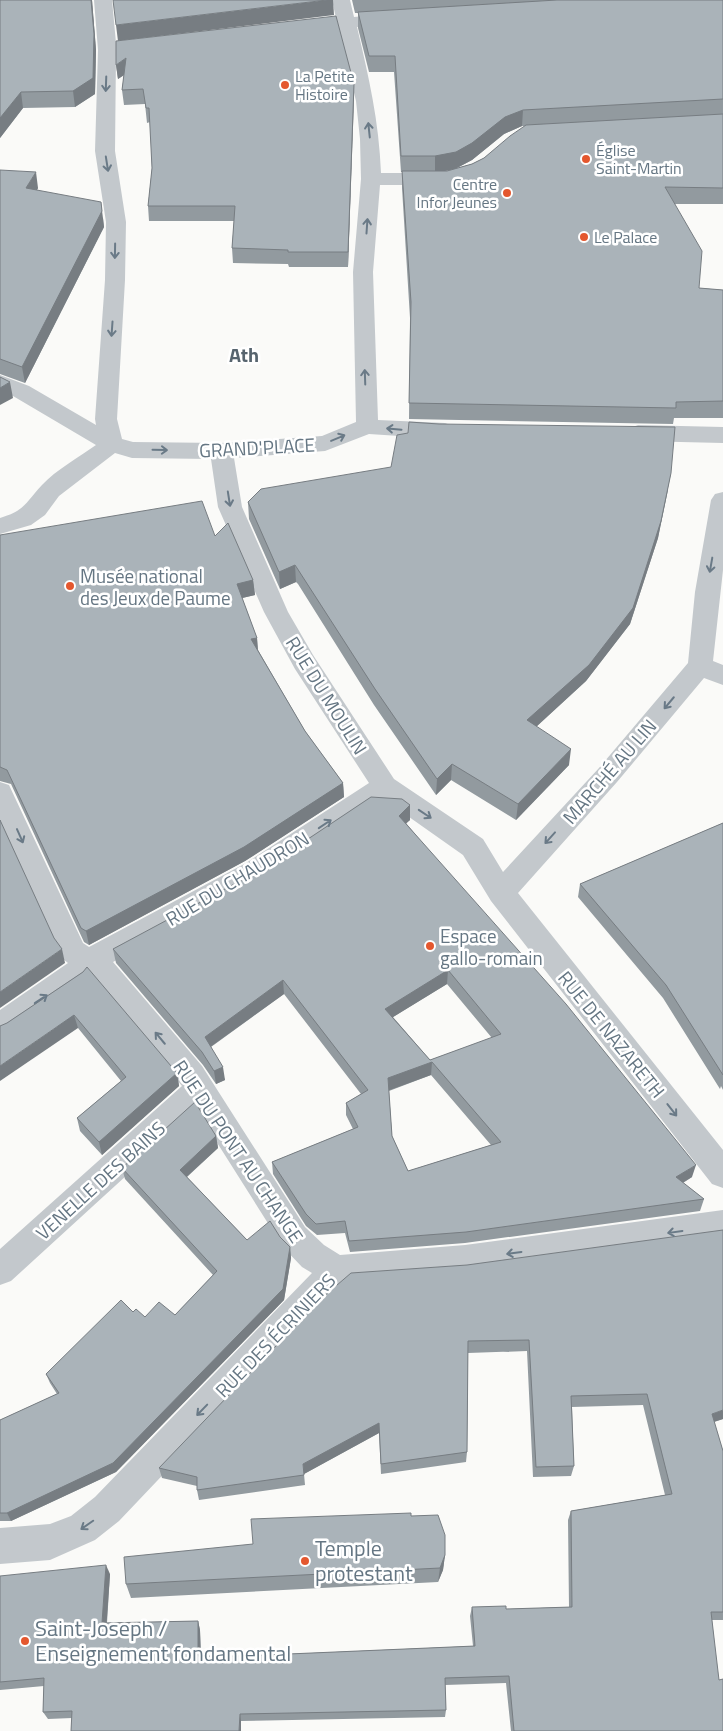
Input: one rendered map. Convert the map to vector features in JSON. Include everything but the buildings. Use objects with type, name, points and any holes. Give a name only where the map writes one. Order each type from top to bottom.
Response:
[{"type":"street","points":[[0,526],[24,519],[37,509],[51,490],[112,444],[106,419],[115,280],[116,222],[105,151],[107,50],[103,0]]},
{"type":"street","points":[[342,0],[365,101],[370,139],[371,179],[363,272],[367,426],[396,429],[467,431]]},
{"type":"street","points":[[290,28],[348,21],[417,17]]},
{"type":"street","points":[[107,50],[172,42]]},
{"type":"street","points":[[371,179],[449,179],[457,177]]},
{"type":"street","name":"GRAND'PLACE","points":[[0,382],[21,391],[112,444],[132,450],[221,451],[325,443],[367,426]]},
{"type":"street","points":[[614,433],[723,435]]},
{"type":"street","name":"RUE DU MOULIN","points":[[221,451],[230,507],[276,612],[304,662],[384,786],[473,847],[501,893]]},
{"type":"street","points":[[712,671],[707,592],[723,500]]},
{"type":"street","name":"MARCHÉ AU LIN","points":[[501,893],[608,774],[712,671]]},
{"type":"street","name":"RUE DU CHAUDRON","points":[[86,961],[119,946],[256,871],[384,786]]},
{"type":"street","name":"RUE DU PONT AU CHANGE","points":[[0,792],[73,951],[102,970],[200,1089],[294,1237],[313,1256],[336,1270]]},
{"type":"street","name":"RUE DE NAZARETH","points":[[501,893],[723,1174]]},
{"type":"street","points":[[0,1026],[75,975],[86,961]]},
{"type":"street","name":"VENELLE DES BAINS","points":[[0,1270],[200,1089]]},
{"type":"street","name":"RUE DES ÉCRINIERS","points":[[0,1546],[50,1542],[83,1528],[107,1510],[336,1270],[465,1260],[723,1225]]},
{"type":"place","name":"La Petite Histoire","points":[[285,85]]},
{"type":"place","name":"Église Saint-Martin","points":[[586,159]]},
{"type":"place","name":"Centre Infor Jeunes","points":[[507,193]]},
{"type":"place","name":"Le Palace","points":[[584,237]]},
{"type":"place","name":"Musée national des Jeux de Paume","points":[[70,586]]},
{"type":"place","name":"Espace gallo-romain","points":[[430,946]]},
{"type":"place","name":"Temple protestant","points":[[305,1561]]},
{"type":"place","name":"Saint-Joseph / Enseignement fondamental","points":[[25,1641]]},
{"type":"district","name":"Ath","points":[[244,354]]}]
